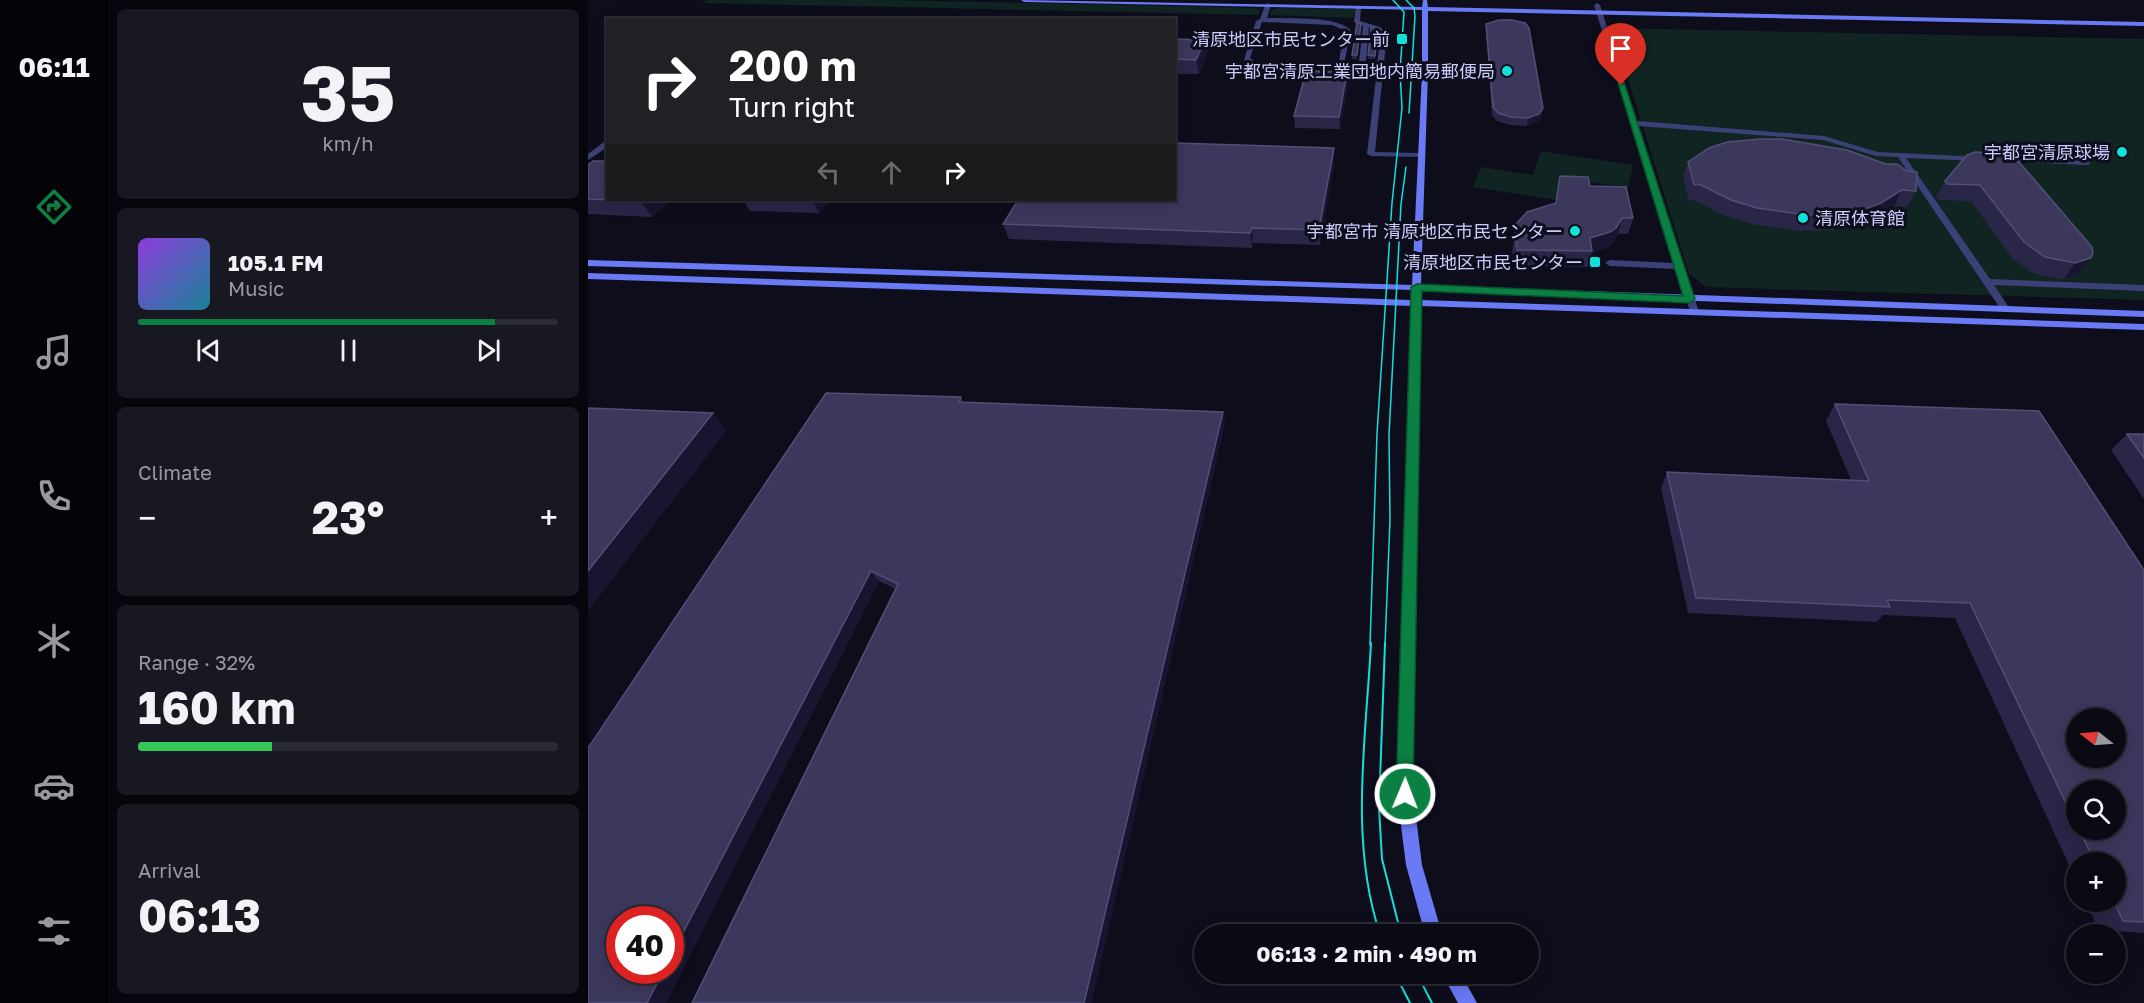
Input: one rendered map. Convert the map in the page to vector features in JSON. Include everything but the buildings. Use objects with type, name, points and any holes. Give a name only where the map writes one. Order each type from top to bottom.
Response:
[{"type":"street","points":[[1024,0],[1358,7],[1425,3]]},
{"type":"street","points":[[1340,0],[2144,24]]},
{"type":"street","points":[[1425,3],[1405,794],[1409,845],[1419,896],[1429,924]]},
{"type":"street","points":[[1598,8],[2144,17]]},
{"type":"street","points":[[588,263],[1417,287],[1690,299],[2144,314]]},
{"type":"street","points":[[588,276],[2144,327]]},
{"type":"street","points":[[1457,984],[1468,1003]]},
{"type":"lane","points":[[1263,20],[1330,23],[1347,29],[1342,63],[1329,66],[1255,64],[1246,59],[1259,21],[1263,20],[1268,5]]},
{"type":"lane","points":[[1358,7],[1356,21],[1378,27],[1384,33],[1371,154],[1420,155]]},
{"type":"lane","points":[[1598,8],[1694,312]]},
{"type":"lane","points":[[1366,24],[1362,62],[1381,69]]},
{"type":"lane","points":[[1633,123],[1824,138],[1876,154],[2087,163]]},
{"type":"lane","points":[[588,158],[606,144]]},
{"type":"lane","points":[[1901,156],[2005,309]]},
{"type":"lane","points":[[1610,263],[1678,266]]},
{"type":"lane","points":[[1986,282],[2144,288]]},
{"type":"green space","points":[[707,0],[892,0],[1255,8],[1260,10],[1259,15],[702,3]]},
{"type":"green space","points":[[1278,8],[1355,9],[1353,18],[1270,15],[1271,11]]},
{"type":"green space","points":[[1612,28],[2144,39],[2144,300],[1706,287],[1689,274]]},
{"type":"green space","points":[[1541,151],[1633,165],[1628,188],[1569,179],[1562,201],[1473,187],[1481,167],[1533,175]]},
{"type":"tram line","points":[[1370,645],[1377,434],[1392,203],[1402,108],[1400,72],[1404,12],[1393,0]]},
{"type":"tram line","points":[[1406,0],[1414,8],[1415,16],[1409,113]]},
{"type":"tram line","points":[[1385,645],[1390,520],[1389,435],[1401,204],[1406,167]]},
{"type":"tram line","points":[[1371,643],[1363,753],[1362,826],[1365,863],[1377,924]]},
{"type":"tram line","points":[[1385,643],[1379,808],[1382,859],[1398,924]]},
{"type":"tram line","points":[[1400,984],[1410,1003]]},
{"type":"tram line","points":[[1422,984],[1432,1003]]},
{"type":"place","name":"清原地区市民センター前","points":[[1402,39]]},
{"type":"place","name":"宇都宮清原工業団地内簡易郵便局","points":[[1507,71]]},
{"type":"place","name":"宇都宮清原球場","points":[[2122,152]]},
{"type":"place","name":"清原体育館","points":[[1803,218]]},
{"type":"place","name":"宇都宮市 清原地区市民センター","points":[[1575,231]]},
{"type":"place","name":"清原地区市民センター","points":[[1595,262]]},
{"type":"route","points":[[1405,794],[1417,287],[1690,299],[1621,85]]}]
